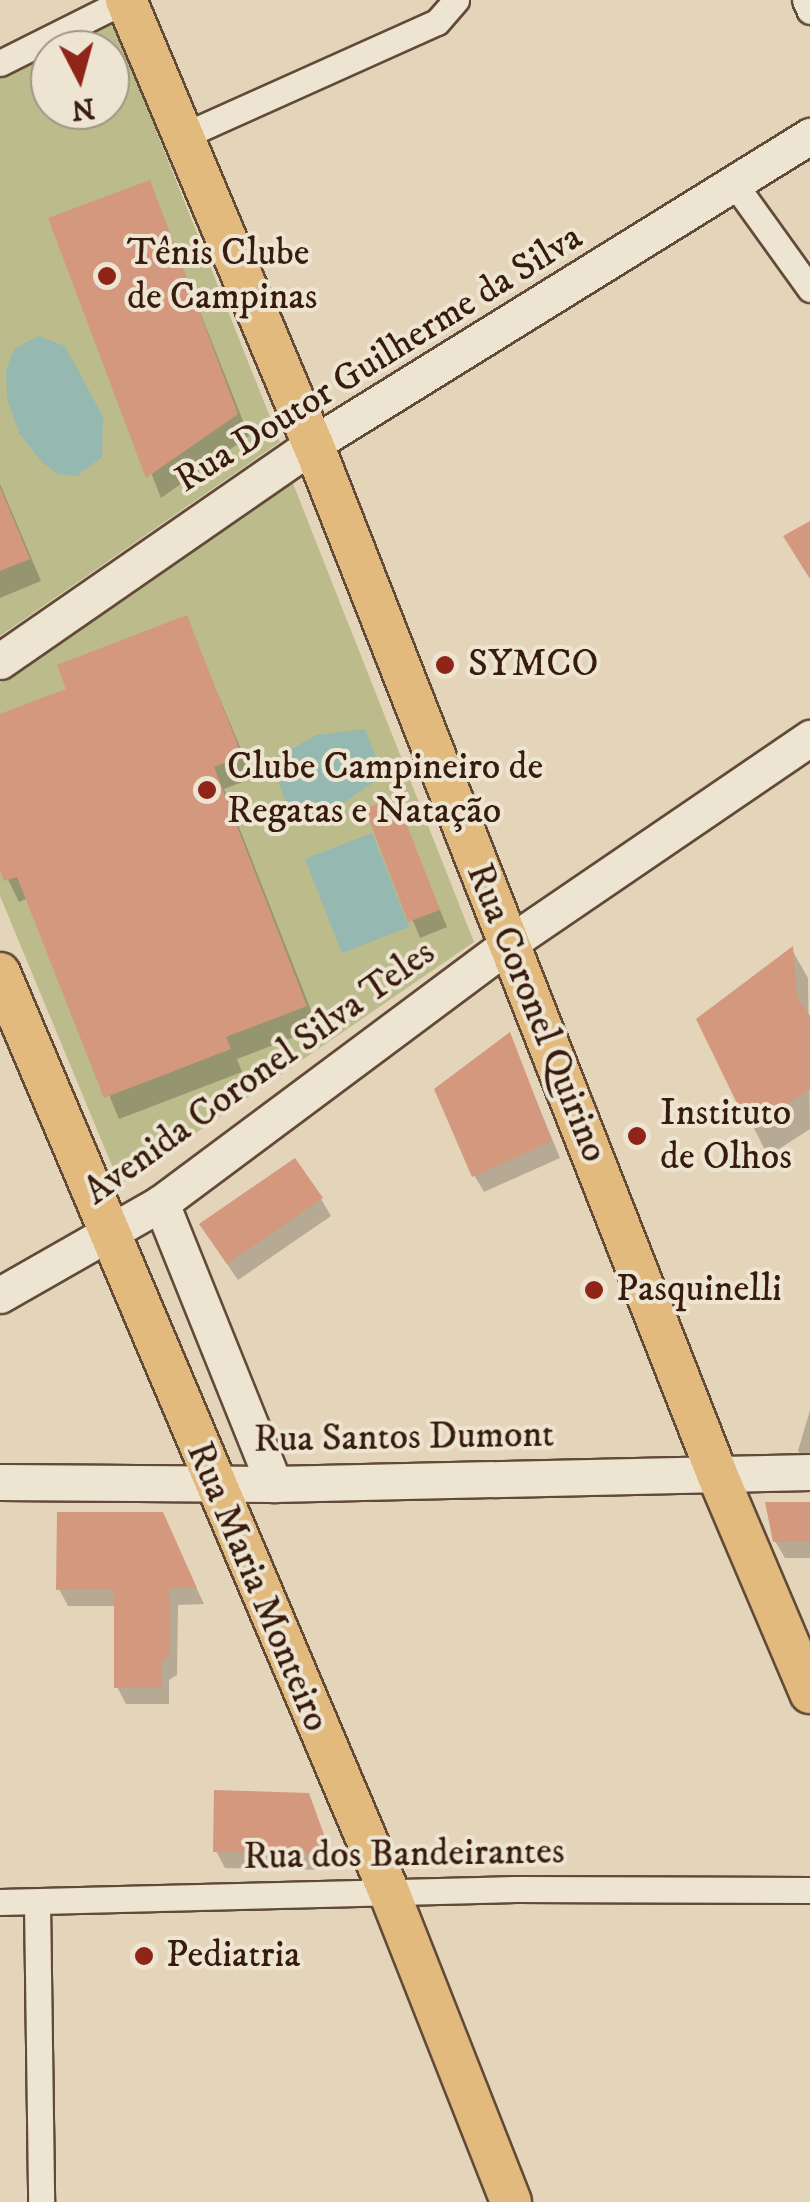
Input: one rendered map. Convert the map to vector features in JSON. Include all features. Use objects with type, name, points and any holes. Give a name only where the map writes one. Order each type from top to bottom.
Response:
[{"type":"main road","name":"Rua Coronel Quirino","points":[[126,0],[313,444],[717,1474],[810,1692]]},
{"type":"main road","name":"Rua Doutor Guilherme da Silva","points":[[0,661],[313,444],[736,186],[810,136]]},
{"type":"main road","name":"Avenida Coronel Silva Teles","points":[[0,1294],[110,1238],[160,1204],[508,944],[810,738]]},
{"type":"main road","name":"Rua Maria Monteiro","points":[[0,974],[211,1484],[390,1892],[511,2202]]},
{"type":"main road","points":[[160,1204],[274,1484]]},
{"type":"main road","name":"Rua Santos Dumont","points":[[0,1482],[274,1484],[810,1472]]},
{"type":"street","points":[[0,63],[126,0]]},
{"type":"street","points":[[184,136],[436,22],[456,0]]},
{"type":"street","points":[[805,0],[810,11]]},
{"type":"street","points":[[736,186],[810,288]]},
{"type":"street","name":"Rua dos Bandeirantes","points":[[0,1902],[390,1892],[810,1890]]},
{"type":"street","points":[[37,1902],[41,2202]]},
{"type":"green space","name":"Tênis Clube de Campinas","points":[[113,22],[116,30],[97,30]]},
{"type":"green space","name":"Tênis Clube de Campinas","points":[[30,63],[30,130],[130,130],[130,65],[280,442],[0,636],[0,78]]},
{"type":"green space","name":"Clube Campineiro de Regatas e Natação","points":[[292,481],[474,942],[120,1185],[0,896],[0,683]]},
{"type":"water","points":[[38,336],[65,346],[103,417],[102,457],[77,476],[58,474],[42,462],[19,433],[7,398],[6,370],[14,349]]},
{"type":"water","points":[[365,729],[383,776],[340,805],[289,811],[271,761],[316,735]]},
{"type":"water","points":[[372,833],[409,927],[342,953],[305,859]]},
{"type":"building","points":[[150,180],[238,414],[146,478],[48,218]]},
{"type":"building","points":[[0,487],[30,559],[0,571]]},
{"type":"building","points":[[810,521],[810,579],[783,536]]},
{"type":"building","points":[[187,615],[242,756],[214,767],[307,1006],[226,1037],[231,1049],[104,1098],[17,877],[4,881],[0,870],[0,714],[66,689],[57,665]]},
{"type":"building","points":[[396,797],[440,910],[408,922],[365,809]]},
{"type":"building","points":[[793,946],[797,997],[810,1016],[810,1089],[749,1128],[696,1019]]},
{"type":"building","points":[[510,1032],[552,1141],[472,1177],[434,1089]]},
{"type":"building","points":[[295,1158],[323,1198],[227,1264],[199,1224]]},
{"type":"building","points":[[765,1502],[810,1502],[810,1541],[773,1542]]},
{"type":"building","points":[[57,1512],[163,1512],[197,1588],[169,1588],[169,1657],[161,1663],[161,1688],[114,1688],[114,1589],[56,1590]]},
{"type":"building","points":[[214,1790],[309,1793],[328,1846],[317,1854],[213,1852]]},
{"type":"place","name":"Tênis Clube de Campinas","points":[[107,276]]},
{"type":"place","name":"SYMCO","points":[[445,665]]},
{"type":"place","name":"Clube Campineiro de Regatas e Natação","points":[[207,790]]},
{"type":"place","name":"Instituto de Olhos","points":[[637,1136]]},
{"type":"place","name":"Pasquinelli","points":[[594,1290]]},
{"type":"place","name":"Pediatria","points":[[144,1956]]}]
